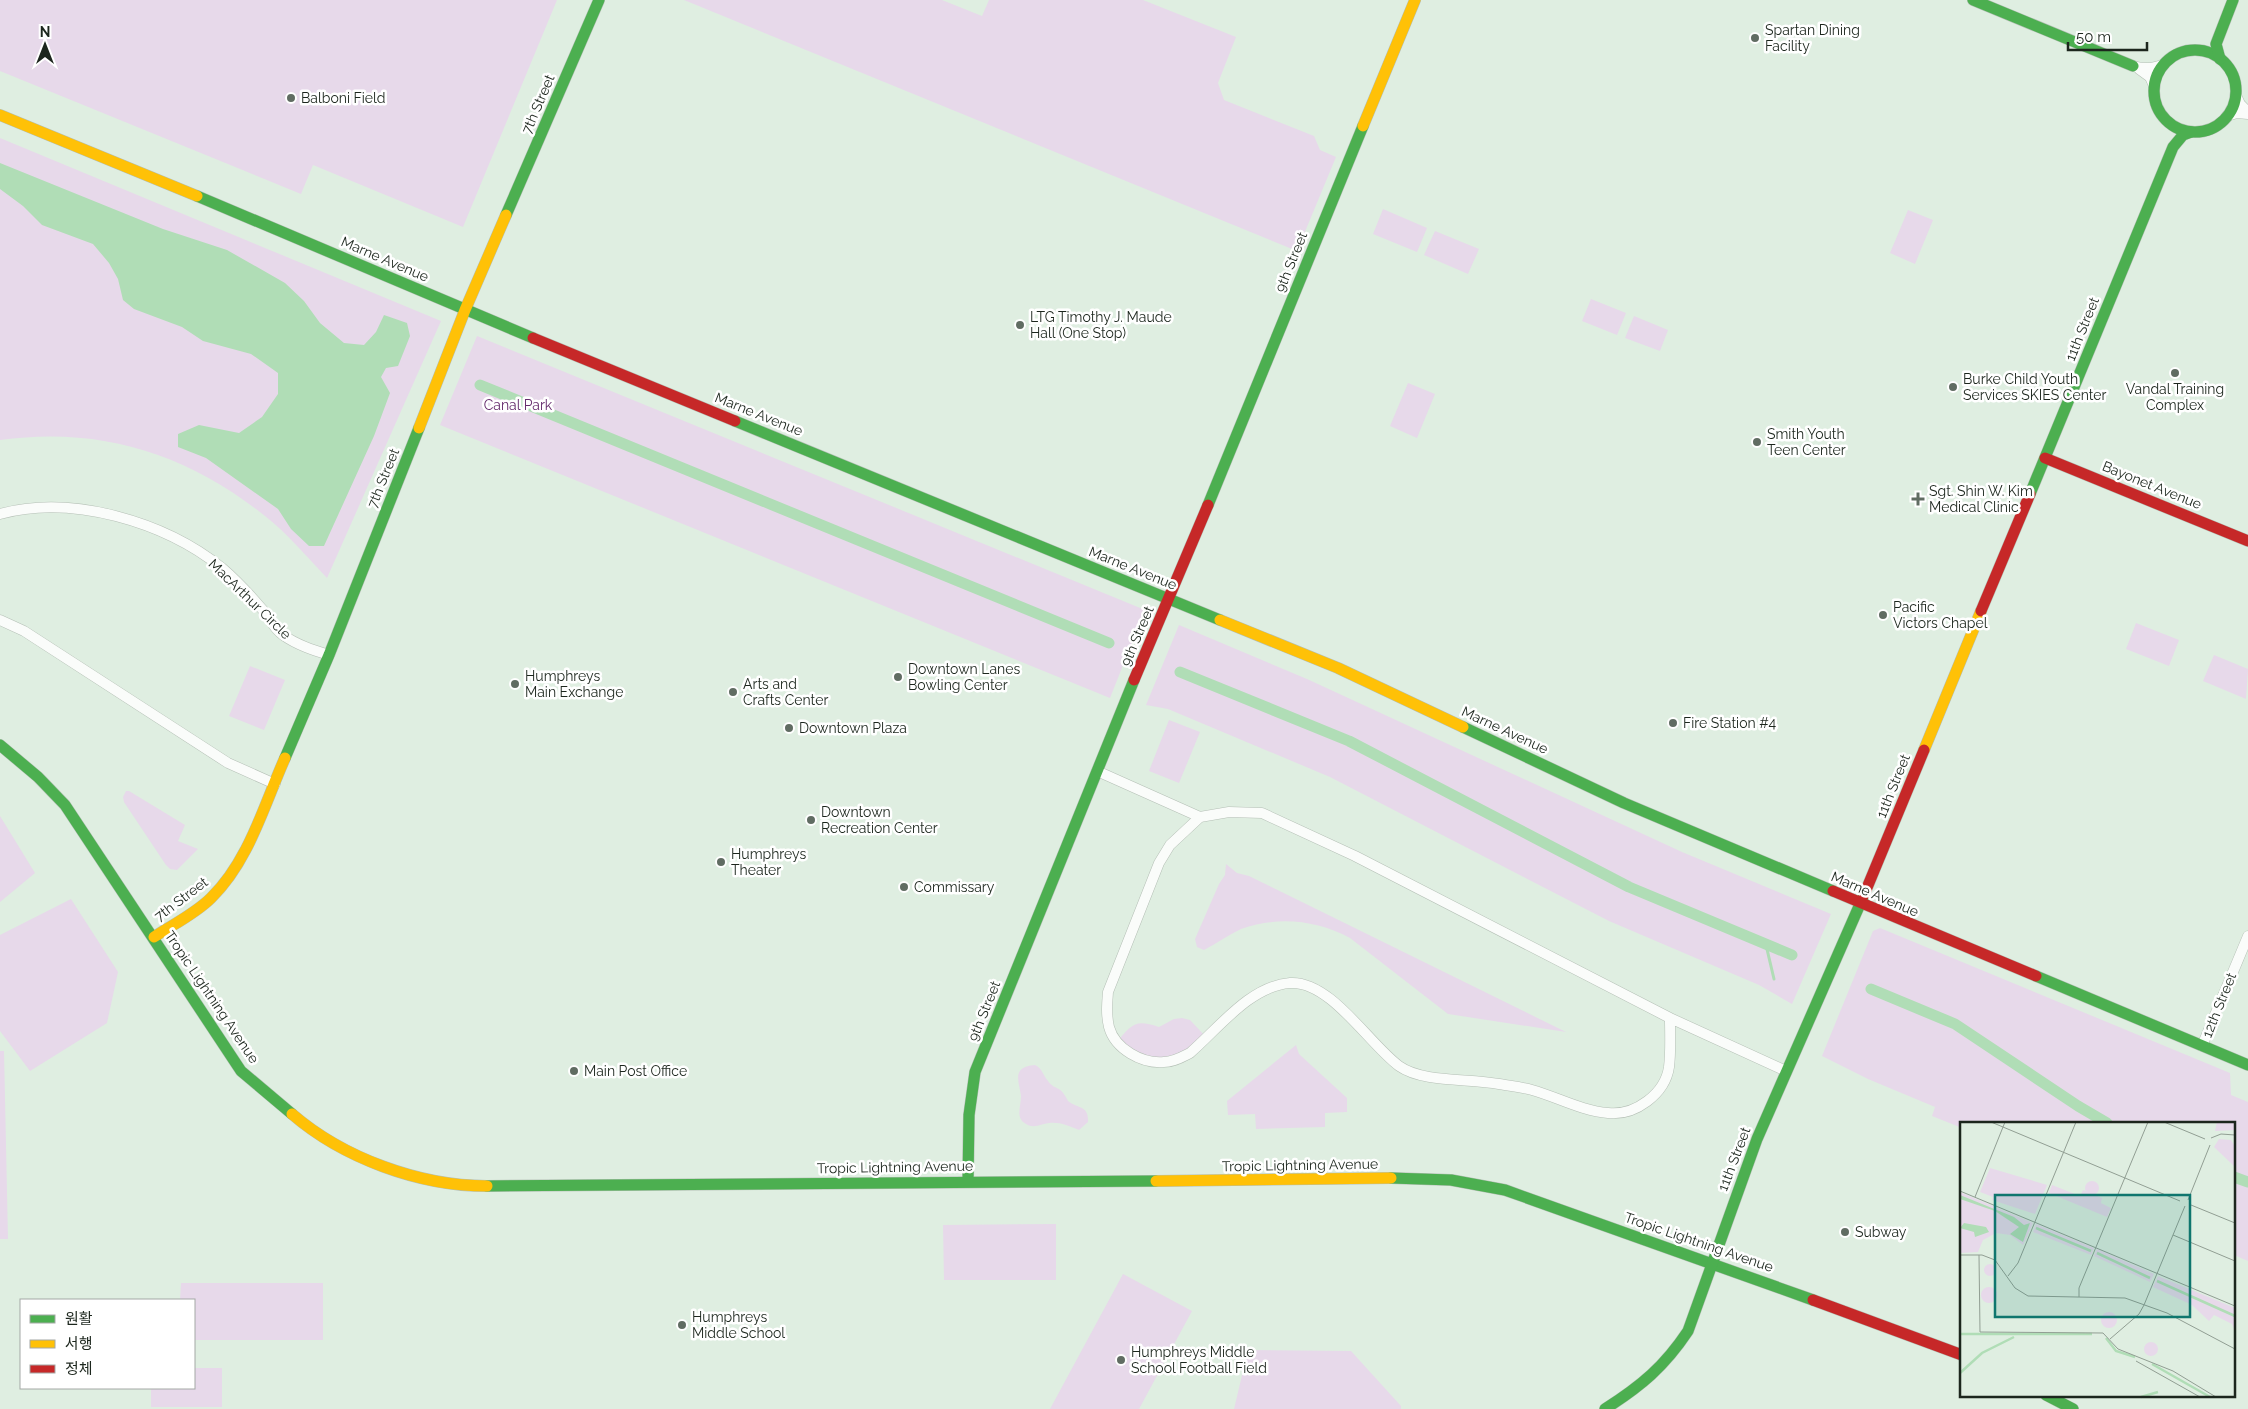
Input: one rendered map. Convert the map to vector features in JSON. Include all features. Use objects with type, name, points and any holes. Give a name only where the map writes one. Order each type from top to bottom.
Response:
[{"type":"street","name":"7th Street","points":[[154,937],[208,900],[227,881],[243,855],[275,784],[328,655],[465,310],[599,0]]},
{"type":"street","name":"9th Street","points":[[968,1181],[969,1116],[975,1072],[1415,0]]},
{"type":"street","points":[[1974,0],[2133,66],[2145,69],[2164,64],[2182,52],[2200,51],[2220,59]]},
{"type":"street","points":[[2233,0],[2216,44],[2220,59],[2233,76],[2236,95],[2240,104],[2248,113]]},
{"type":"street","points":[[2200,51],[2214,42],[2219,35]]},
{"type":"street","points":[[2154,86],[2157,75],[2164,64]]},
{"type":"street","points":[[2133,66],[2150,77],[2154,86],[2157,107],[2169,123],[2174,138],[2173,147]]},
{"type":"street","points":[[2227,116],[2233,106],[2236,95]]},
{"type":"street","points":[[2173,147],[2183,135],[2211,128],[2227,116],[2237,113],[2248,113]]},
{"type":"street","name":"Marne Avenue","points":[[0,115],[299,238],[465,310],[1338,668],[1624,803],[1860,904],[2248,1065]]},
{"type":"street","points":[[2169,123],[2191,132]]},
{"type":"street","name":"11th Street","points":[[1605,1409],[1640,1388],[1657,1373],[1674,1353],[1688,1331],[1757,1139],[1860,904],[2173,147]]},
{"type":"street","name":"Bayonet Avenue","points":[[2045,458],[2248,541]]},
{"type":"street","name":"MacArthur Circle","points":[[0,514],[32,509],[89,510],[125,518],[162,530],[190,545],[223,569],[261,608],[283,635],[299,644],[328,655]]},
{"type":"street","points":[[0,620],[24,631],[214,754],[248,773],[275,784]]},
{"type":"street","name":"Tropic Lightning Avenue","points":[[0,745],[38,777],[65,805],[241,1071],[311,1131],[352,1154],[416,1177],[463,1186],[968,1181],[1242,1181],[1405,1178],[1451,1180],[1504,1190],[1712,1262],[1960,1354]]},
{"type":"street","points":[[1098,772],[1200,817]]},
{"type":"street","points":[[1670,1018],[1669,1068],[1658,1090],[1641,1106],[1625,1112],[1609,1114],[1532,1090],[1482,1081],[1415,1074],[1399,1066],[1327,997],[1308,986],[1291,983],[1269,987],[1254,995],[1201,1043],[1179,1059],[1160,1062],[1127,1052],[1117,1042],[1109,1029],[1106,1012],[1108,992],[1159,863],[1170,844],[1200,817],[1229,812],[1262,813],[1355,856],[1670,1018],[1786,1072]]},
{"type":"street","name":"12th Street","points":[[2202,1046],[2248,936]]},
{"type":"street","points":[[2048,1396],[2073,1409]]},
{"type":"green space","name":"Balboni Field","points":[[0,0],[557,0],[463,227],[313,165],[301,194],[0,71]]},
{"type":"green space","points":[[684,0],[942,0],[982,16],[989,0],[1143,0],[1236,37],[1218,83],[1224,100],[1314,136],[1320,150],[1336,157],[1297,251]]},
{"type":"green space","points":[[0,138],[441,321],[327,578],[265,516],[235,494],[205,476],[173,461],[140,449],[107,441],[72,437],[0,440]]},
{"type":"green space","points":[[1383,209],[1427,228],[1417,252],[1373,234]]},
{"type":"green space","points":[[1908,210],[1933,220],[1915,264],[1890,253]]},
{"type":"green space","points":[[1435,231],[1479,249],[1468,274],[1424,255]]},
{"type":"green space","points":[[1591,299],[1626,313],[1617,335],[1582,321]]},
{"type":"green space","points":[[1634,316],[1668,330],[1660,351],[1625,338]]},
{"type":"green space","name":"Canal Park","points":[[477,336],[1145,610],[1110,698],[440,425]]},
{"type":"green space","points":[[1408,383],[1435,394],[1417,438],[1390,426]]},
{"type":"green space","points":[[2136,623],[2179,640],[2169,666],[2126,649]]},
{"type":"green space","points":[[1179,625],[1307,679],[1682,852],[1831,914],[1792,1004],[1759,985],[1609,921],[1330,777],[1168,709],[1146,705]]},
{"type":"green space","points":[[2214,655],[2248,669],[2246,699],[2203,681]]},
{"type":"green space","points":[[250,666],[285,680],[264,730],[229,716]]},
{"type":"green space","points":[[1169,720],[1200,732],[1179,783],[1149,771]]},
{"type":"green space","points":[[126,791],[185,825],[178,841],[198,849],[177,870],[170,869],[166,865],[124,802],[123,797]]},
{"type":"green space","points":[[0,816],[35,873],[0,902]]},
{"type":"green space","points":[[1226,864],[1237,873],[1249,876],[1566,1032],[1448,1014],[1350,938],[1324,927],[1297,922],[1269,922],[1236,931],[1204,950],[1197,947],[1195,939],[1219,884],[1225,875]]},
{"type":"green space","points":[[71,899],[118,972],[107,1023],[30,1071],[0,1031],[0,935]]},
{"type":"green space","points":[[1880,928],[2230,1073],[2231,1095],[2248,1102],[2248,1261],[2236,1256],[2236,1122],[1960,1122],[1960,1127],[1932,1116],[1935,1107],[1868,1079],[1822,1056],[1873,931]]},
{"type":"green space","points":[[1174,1019],[1190,1020],[1207,1038],[1190,1053],[1153,1062],[1117,1042],[1131,1027],[1139,1023],[1159,1027]]},
{"type":"green space","points":[[1296,1045],[1299,1054],[1347,1098],[1347,1112],[1325,1113],[1325,1127],[1256,1129],[1255,1114],[1228,1115],[1227,1101]]},
{"type":"green space","points":[[0,1051],[4,1051],[8,1239],[0,1239]]},
{"type":"green space","points":[[1035,1065],[1053,1086],[1062,1092],[1068,1101],[1085,1110],[1088,1122],[1079,1130],[1057,1123],[1032,1126],[1023,1122],[1019,1112],[1021,1096],[1018,1076],[1022,1069]]},
{"type":"green space","points":[[1056,1224],[1056,1280],[944,1280],[943,1225]]},
{"type":"green space","name":"Humphreys Middle School Football Field","points":[[1123,1274],[1192,1311],[1139,1409],[1050,1409]]},
{"type":"green space","points":[[181,1283],[323,1283],[323,1340],[195,1340],[195,1299],[180,1299]]},
{"type":"green space","points":[[1248,1350],[1351,1351],[1401,1406],[1401,1409],[1234,1409]]},
{"type":"green space","points":[[195,1368],[222,1368],[222,1407],[151,1407],[151,1389],[195,1389]]},
{"type":"shaded area","points":[[0,163],[163,229],[227,250],[285,283],[304,301],[320,323],[344,343],[364,345],[376,332],[384,315],[407,323],[410,336],[398,366],[386,368],[381,377],[390,393],[374,436],[324,546],[309,546],[291,529],[278,509],[206,458],[178,447],[178,434],[199,425],[239,433],[262,417],[278,394],[278,373],[251,354],[203,341],[182,327],[134,309],[123,300],[118,279],[109,263],[93,244],[42,225],[23,206],[0,189]]},
{"type":"waterway","points":[[480,385],[1109,643]]},
{"type":"waterway","points":[[1180,672],[1349,741],[1629,887],[1792,955]]},
{"type":"waterway","points":[[1766,945],[1774,979]]},
{"type":"waterway","points":[[1871,989],[1955,1024],[2078,1106],[2105,1122]]},
{"type":"waterway","points":[[2236,1178],[2248,1182]]},
{"type":"traffic: fast","points":[[506,215],[599,0]]},
{"type":"traffic: fast","points":[[1973,0],[2133,66]]},
{"type":"traffic: fast","points":[[2220,59],[2216,44],[2233,0]]},
{"type":"traffic: fast","points":[[2195,50],[2211,53],[2224,62],[2233,75],[2236,91],[2233,107],[2224,120],[2211,129],[2195,132],[2179,129],[2166,120],[2157,107],[2154,91],[2157,75],[2166,62],[2179,53],[2195,50]]},
{"type":"traffic: fast","points":[[1208,505],[1363,126]]},
{"type":"traffic: fast","points":[[2030,494],[2173,147],[2183,135],[2191,132]]},
{"type":"traffic: fast","points":[[197,196],[533,338]]},
{"type":"traffic: fast","points":[[735,421],[1220,620]]},
{"type":"traffic: fast","points":[[285,758],[329,655],[419,428]]},
{"type":"traffic: fast","points":[[968,1181],[969,1115],[975,1072],[1134,680]]},
{"type":"traffic: fast","points":[[1463,727],[1624,803],[1833,891]]},
{"type":"traffic: fast","points":[[0,745],[38,777],[65,805],[241,1071],[292,1114]]},
{"type":"traffic: fast","points":[[1605,1409],[1651,1375],[1670,1355],[1688,1331],[1757,1139],[1864,895]]},
{"type":"traffic: fast","points":[[2036,976],[2248,1065]]},
{"type":"traffic: fast","points":[[1391,1178],[1451,1180],[1505,1190],[1813,1300]]},
{"type":"traffic: fast","points":[[487,1186],[1156,1181]]},
{"type":"traffic: fast","points":[[2048,1396],[2073,1409]]},
{"type":"traffic: slow","points":[[1363,126],[1415,0]]},
{"type":"traffic: slow","points":[[0,115],[197,196]]},
{"type":"traffic: slow","points":[[419,428],[465,310],[506,215]]},
{"type":"traffic: slow","points":[[1924,750],[1981,611]]},
{"type":"traffic: slow","points":[[1220,620],[1338,668],[1463,727]]},
{"type":"traffic: slow","points":[[154,937],[198,909],[211,898],[236,867],[246,850],[285,758]]},
{"type":"traffic: slow","points":[[292,1114],[334,1144],[383,1166],[435,1181],[487,1186]]},
{"type":"traffic: slow","points":[[1156,1181],[1391,1178]]},
{"type":"traffic: jam","points":[[533,338],[735,421]]},
{"type":"traffic: jam","points":[[2045,458],[2248,541]]},
{"type":"traffic: jam","points":[[1981,611],[2030,494]]},
{"type":"traffic: jam","points":[[1134,680],[1208,505]]},
{"type":"traffic: jam","points":[[1864,895],[1924,750]]},
{"type":"traffic: jam","points":[[1833,891],[2036,976]]},
{"type":"traffic: jam","points":[[1813,1300],[1960,1354]]},
{"type":"place","name":"Spartan Dining Facility","points":[[1755,38]]},
{"type":"place","name":"Balboni Field","points":[[291,98]]},
{"type":"place","name":"LTG Timothy J. Maude Hall (One Stop)","points":[[1020,325]]},
{"type":"place","name":"Vandal Training Complex","points":[[2175,373]]},
{"type":"place","name":"Burke Child Youth Services SKIES Center","points":[[1953,387]]},
{"type":"place","name":"Smith Youth Teen Center","points":[[1757,442]]},
{"type":"place","name":"Sgt. Shin W. Kim Medical Clinic","points":[[1918,499]]},
{"type":"place","name":"Pacific Victors Chapel","points":[[1883,615]]},
{"type":"place","name":"Downtown Lanes Bowling Center","points":[[898,677]]},
{"type":"place","name":"Humphreys Main Exchange","points":[[515,684]]},
{"type":"place","name":"Arts and Crafts Center","points":[[733,692]]},
{"type":"place","name":"Fire Station #4","points":[[1673,723]]},
{"type":"place","name":"Downtown Plaza","points":[[789,728]]},
{"type":"place","name":"Downtown Recreation Center","points":[[811,820]]},
{"type":"place","name":"Humphreys Theater","points":[[721,862]]},
{"type":"place","name":"Commissary","points":[[904,887]]},
{"type":"place","name":"Main Post Office","points":[[574,1071]]},
{"type":"place","name":"Subway","points":[[1845,1232]]},
{"type":"place","name":"Humphreys Middle School","points":[[682,1325]]},
{"type":"place","name":"Humphreys Middle School Football Field","points":[[1121,1360]]}]
